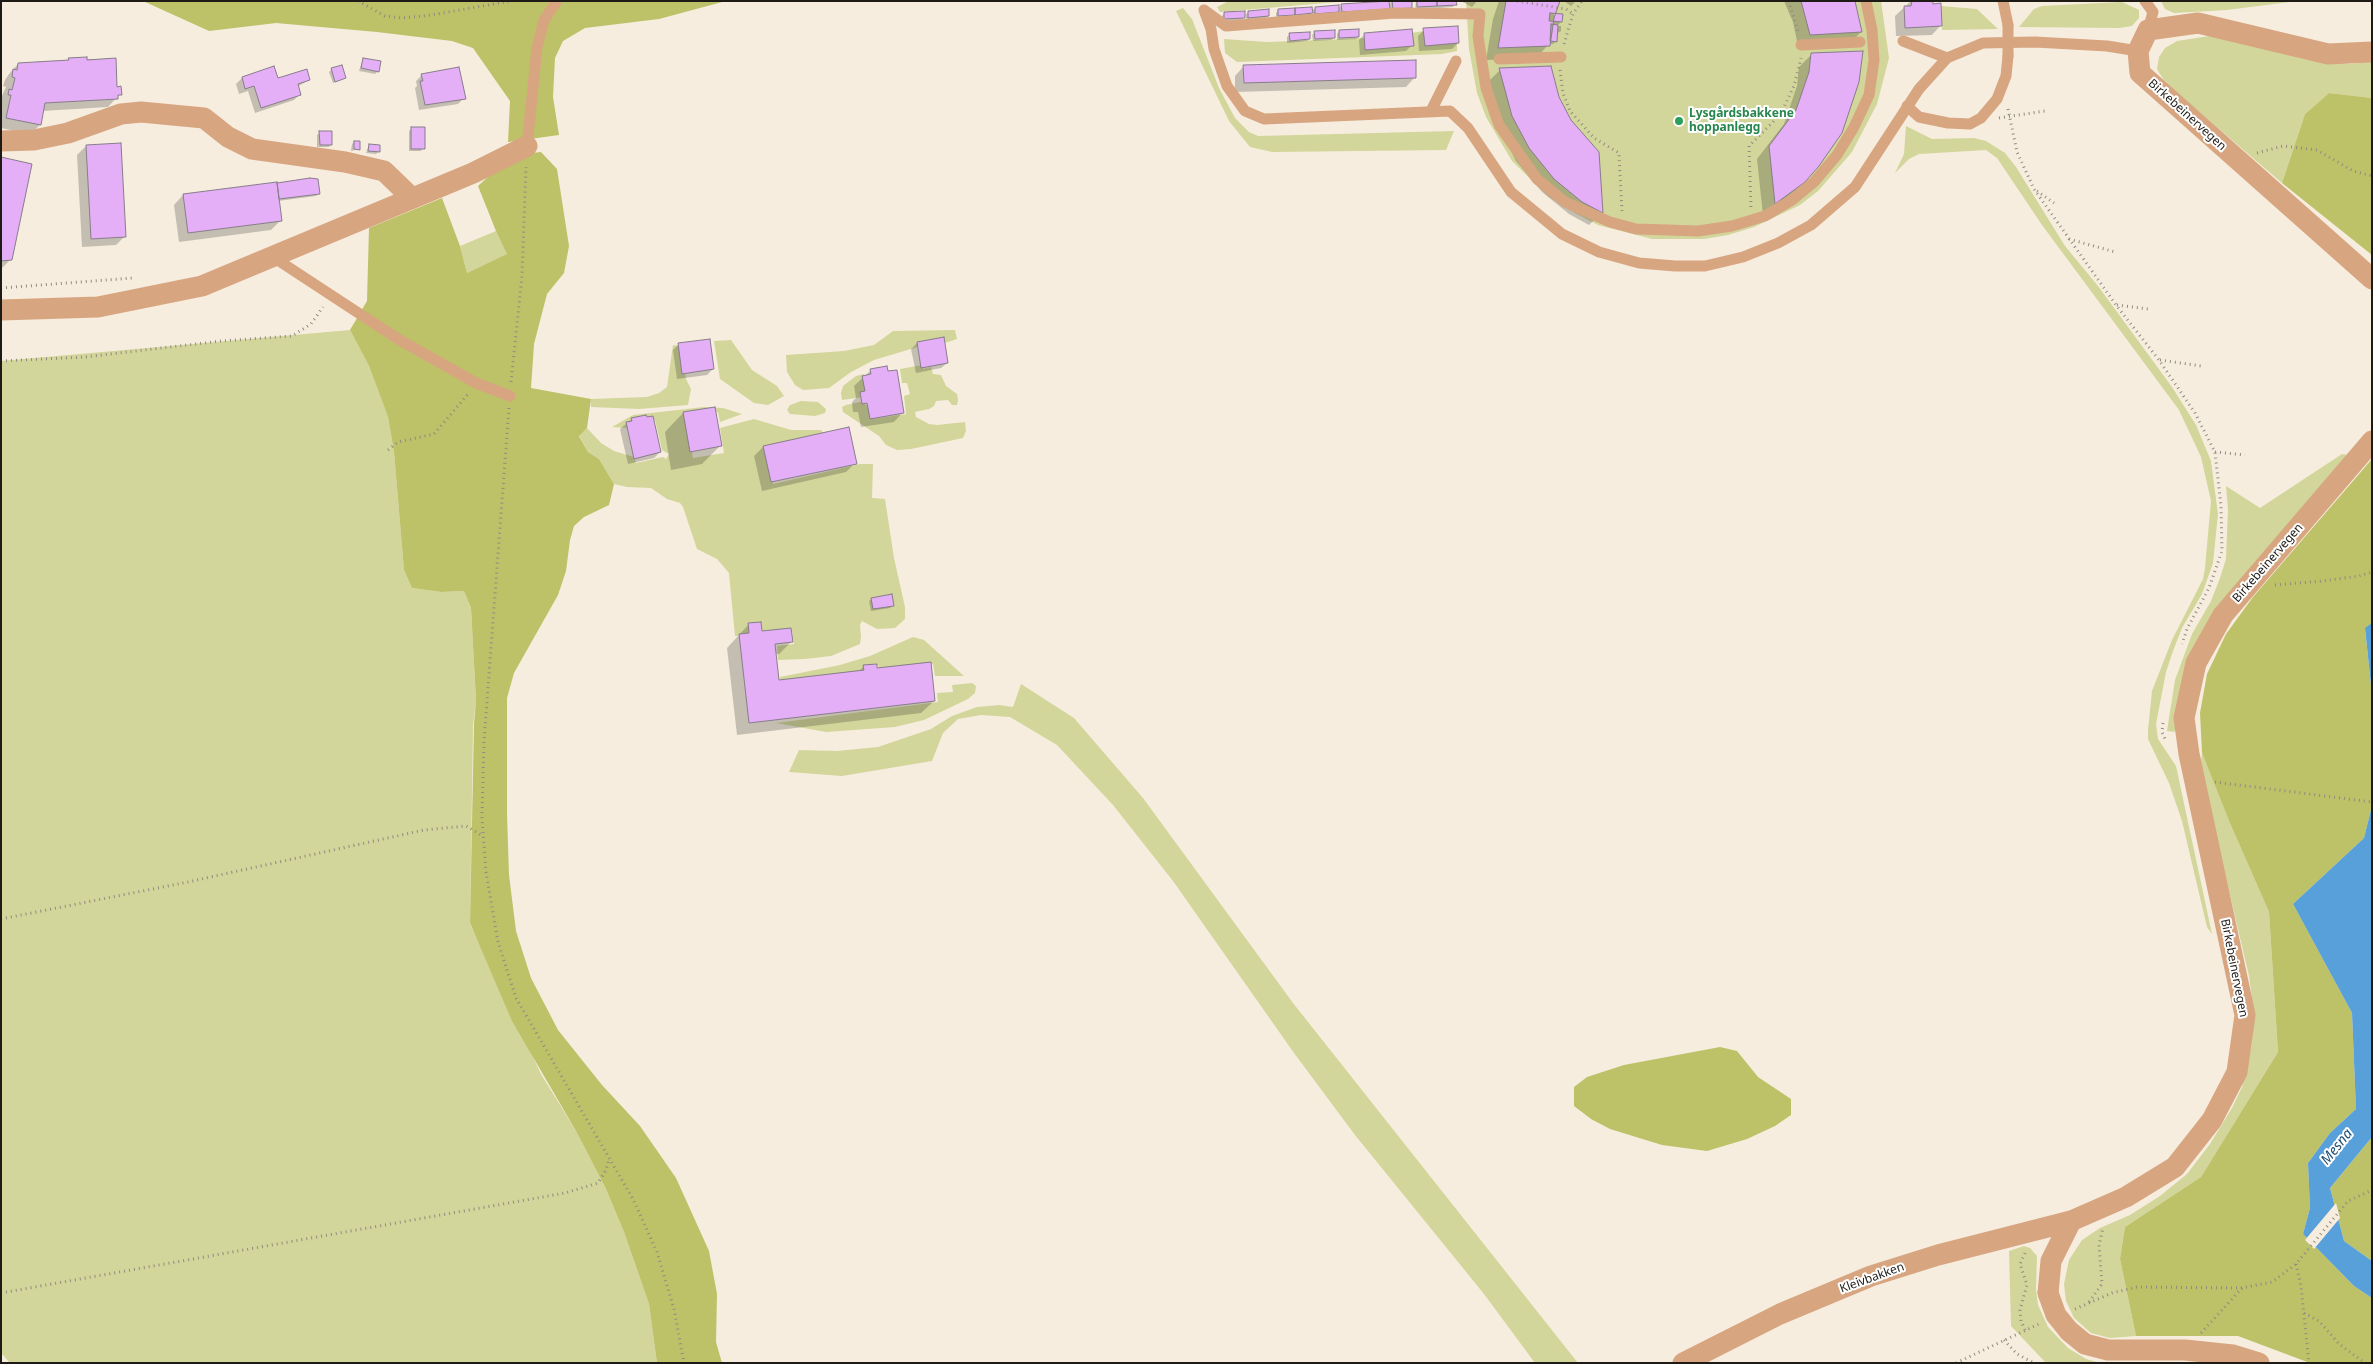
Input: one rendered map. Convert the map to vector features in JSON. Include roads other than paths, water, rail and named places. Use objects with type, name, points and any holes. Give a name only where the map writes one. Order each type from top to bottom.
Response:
[{"type":"street","points":[[2138,52],[2148,30],[2198,23],[2328,54],[2372,52]]},
{"type":"street","name":"Birkebeinervegen","points":[[2138,52],[2140,73],[2372,279]]},
{"type":"street","points":[[1,141],[34,140],[68,133],[120,114],[141,112],[204,118],[228,137],[252,149],[345,162],[384,171],[412,198]]},
{"type":"street","points":[[1,310],[98,307],[202,286],[473,173],[527,146]]},
{"type":"street","name":"Birkebeinervegen","points":[[2071,1221],[2126,1197],[2174,1167],[2212,1120],[2237,1072],[2245,1015],[2194,779],[2184,718],[2196,663],[2223,616],[2372,441]]},
{"type":"street","points":[[2071,1221],[2050,1261],[2048,1292],[2056,1315],[2068,1322],[2085,1344],[2108,1350],[2185,1350],[2233,1356],[2259,1363]]},
{"type":"street","name":"Kleivbakken","points":[[1683,1363],[1780,1314],[1871,1276],[1938,1256],[2071,1221]]},
{"type":"lane","points":[[527,146],[537,48],[544,20],[556,1]]},
{"type":"lane","points":[[1866,1],[1872,30],[1874,60],[1869,95],[1854,127],[1837,155],[1814,182],[1792,200],[1765,216],[1732,226],[1698,231],[1636,229],[1610,222],[1565,202],[1537,179],[1499,125],[1485,80],[1478,36],[1480,14],[1395,13],[1226,26],[1204,10],[1211,29],[1214,49],[1227,86],[1245,111],[1264,119],[1450,111],[1468,128],[1512,192],[1562,234],[1599,252],[1631,261],[1685,266],[1705,266],[1743,258],[1778,243],[1812,225],[1855,187],[1919,88],[1947,58],[1983,43],[2034,42],[2107,46],[2138,52]]},
{"type":"lane","points":[[1907,106],[1919,117],[1948,123],[1970,124],[1982,118],[1997,98],[2006,76],[2008,25],[2003,1]]},
{"type":"lane","points":[[2145,1],[2153,12],[2148,30]]},
{"type":"lane","points":[[1903,41],[1947,58]]},
{"type":"lane","points":[[1801,45],[1860,42]]},
{"type":"lane","points":[[1500,59],[1561,57]]},
{"type":"lane","points":[[1431,111],[1456,61]]},
{"type":"lane","points":[[273,257],[398,339],[476,383],[510,396]]},
{"type":"water","points":[[2372,623],[2372,695],[2365,628]]},
{"type":"water","name":"Mesna","points":[[2372,806],[2372,1137],[2330,1188],[2344,1241],[2372,1261],[2372,1298],[2354,1286],[2303,1234],[2310,1208],[2308,1163],[2330,1133],[2356,1109],[2352,1013],[2293,904],[2364,838]]},
{"type":"place","name":"Lysgårdsbakkene hoppanlegg","points":[[1679,121]]}]
